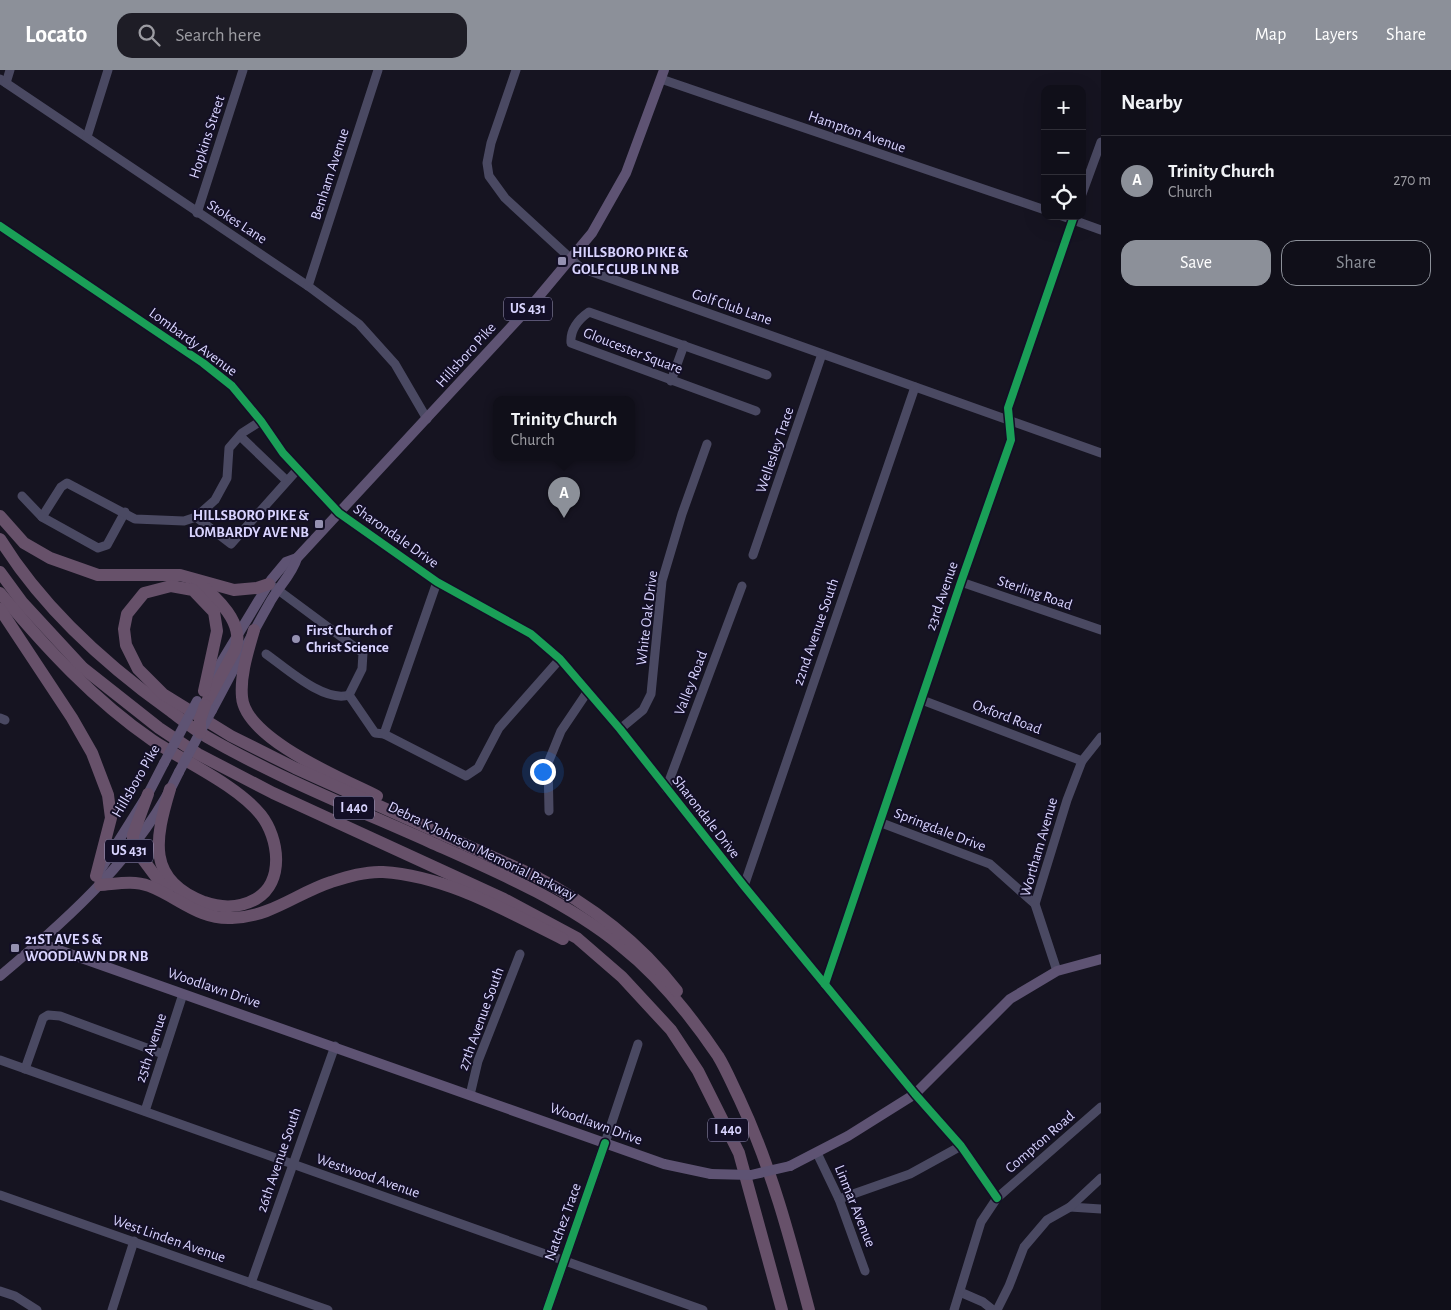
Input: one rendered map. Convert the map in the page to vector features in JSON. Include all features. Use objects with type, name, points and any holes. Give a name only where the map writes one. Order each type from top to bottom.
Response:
[{"type":"highway","points":[[0,516],[24,543],[50,558],[98,574],[180,575],[234,590],[273,586]]},
{"type":"highway","name":"Debra K Johnson Memorial Parkway","points":[[0,540],[9,554],[64,621],[128,680],[197,730],[292,780],[514,881],[587,921],[622,946],[653,975],[688,1016],[720,1059],[756,1136],[785,1218],[809,1310]]},
{"type":"highway","name":"I 440","points":[[0,572],[39,622],[83,668],[158,728],[198,754],[273,792],[504,899],[577,938],[622,977],[671,1030],[698,1071],[739,1152],[782,1310]]},
{"type":"highway","points":[[191,579],[207,590],[223,606],[238,632],[238,642],[235,650],[205,702]]},
{"type":"highway","points":[[200,733],[200,720],[205,702],[217,631],[214,612],[193,590],[171,586],[144,593],[127,614],[124,629],[126,645],[138,669],[163,694],[231,736],[279,760],[537,877]]},
{"type":"highway","points":[[0,593],[63,665],[107,704],[151,739],[239,794],[262,815],[275,842],[276,865],[270,886],[256,899],[234,906],[211,904],[185,894],[167,878],[159,842],[159,825],[170,789]]},
{"type":"highway","points":[[0,610],[72,718],[92,753],[108,796],[111,818],[98,880],[135,882],[170,897],[196,912],[215,917],[233,918],[282,907],[307,892],[355,876],[381,872],[419,877],[489,903],[572,944],[622,977]]},
{"type":"highway","points":[[254,630],[246,658],[242,699],[255,723],[286,750],[537,877],[590,908],[624,933],[658,966],[707,1034],[720,1059]]},
{"type":"highway","points":[[148,794],[133,835],[133,846],[170,897]]},
{"type":"main road","name":"Hillsboro Pike","points":[[98,880],[164,763],[254,630],[273,586],[286,562],[297,558],[572,260],[610,204],[626,173],[662,74]]},
{"type":"main road","name":"Hillsboro Pike","points":[[238,632],[273,586]]},
{"type":"main road","name":"Hillsboro Pike","points":[[39,943],[79,904],[98,880],[133,846],[170,789],[200,733]]},
{"type":"main road","name":"Woodlawn Drive","points":[[39,943],[335,1046],[664,1164],[711,1174],[751,1175],[790,1166],[818,1153],[915,1094],[996,1010],[1010,999],[1058,971],[1101,959]]},
{"type":"main road","name":"US 431","points":[[0,976],[39,943]]},
{"type":"main road","name":"Natchez Trace","points":[[547,1310],[605,1144]]},
{"type":"street","points":[[3,81],[10,70]]},
{"type":"street","points":[[87,137],[108,70]]},
{"type":"street","name":"Hopkins Street","points":[[198,213],[243,70]]},
{"type":"street","name":"Benham Avenue","points":[[308,286],[378,70]]},
{"type":"street","name":"Golf Club Lane","points":[[516,70],[492,143],[487,163],[489,176],[505,198],[581,268],[1101,453]]},
{"type":"street","name":"Hampton Avenue","points":[[662,74],[1041,209]]},
{"type":"street","name":"Stokes Lane","points":[[3,81],[308,286],[359,324],[391,359],[427,419]]},
{"type":"street","points":[[1086,183],[1101,142]]},
{"type":"street","name":"23rd Avenue","points":[[825,984],[961,582],[1012,440],[1008,408],[1072,220]]},
{"type":"street","points":[[1078,220],[1101,230]]},
{"type":"street","name":"Lombardy Avenue","points":[[0,226],[203,363],[232,386],[261,421],[283,453],[339,512]]},
{"type":"street","name":"Gloucester Square","points":[[756,411],[571,343],[572,333],[580,318],[589,312],[767,375]]},
{"type":"street","points":[[671,381],[684,345]]},
{"type":"street","name":"Wellesley Trace","points":[[753,555],[822,354]]},
{"type":"street","name":"22nd Avenue South","points":[[744,886],[915,387]]},
{"type":"street","points":[[42,517],[61,487],[67,483],[125,512],[135,519],[184,521],[196,517],[215,500],[227,478],[229,448],[240,436],[261,421]]},
{"type":"street","points":[[240,436],[288,480]]},
{"type":"street","name":"White Oak Drive","points":[[620,730],[643,710],[651,694],[662,581],[682,514],[707,444]]},
{"type":"street","points":[[196,517],[231,544],[298,469]]},
{"type":"street","points":[[22,496],[42,517],[98,548],[107,545],[125,512]]},
{"type":"street","name":"Sharondale Drive","points":[[339,512],[437,582],[531,634],[560,659],[620,730],[744,886],[915,1094],[961,1146],[997,1198]]},
{"type":"street","points":[[384,734],[437,582]]},
{"type":"street","name":"Sterling Road","points":[[961,582],[1101,630]]},
{"type":"street","points":[[266,654],[325,695],[340,698],[349,695],[362,669],[363,653],[273,586]]},
{"type":"street","name":"Valley Road","points":[[666,789],[742,586]]},
{"type":"street","points":[[349,695],[375,733],[384,734],[466,776],[478,768],[499,728],[560,659]]},
{"type":"street","points":[[549,811],[548,763],[561,731],[588,691]]},
{"type":"street","name":"Oxford Road","points":[[922,700],[1082,761]]},
{"type":"street","name":"Wortham Avenue","points":[[1058,971],[1036,904],[1067,800],[1082,761],[1101,737]]},
{"type":"street","name":"Springdale Drive","points":[[879,822],[990,864],[1036,904]]},
{"type":"street","name":"27th Avenue South","points":[[470,1095],[478,1061],[520,954]]},
{"type":"street","name":"25th Avenue","points":[[144,1111],[183,994]]},
{"type":"street","points":[[25,1069],[43,1018],[48,1015],[60,1016],[163,1054]]},
{"type":"street","name":"Natchez Trace","points":[[605,1144],[638,1044]]},
{"type":"street","name":"26th Avenue South","points":[[251,1283],[335,1046]]},
{"type":"street","name":"Westwood Avenue","points":[[0,1060],[702,1310]]},
{"type":"street","name":"Compton Road","points":[[997,1198],[1101,1107]]},
{"type":"street","points":[[840,1199],[910,1174],[961,1146]]},
{"type":"street","name":"Linmar Avenue","points":[[818,1153],[840,1199],[865,1271]]},
{"type":"street","points":[[997,1310],[1010,1286],[1024,1247],[1047,1220],[1070,1207],[1101,1178]]},
{"type":"street","name":"West Linden Avenue","points":[[0,1195],[328,1310]]},
{"type":"street","points":[[954,1310],[981,1222],[997,1198]]},
{"type":"street","points":[[1070,1207],[1101,1209]]},
{"type":"street","points":[[112,1310],[134,1241]]},
{"type":"street","points":[[0,1291],[15,1296],[37,1310]]},
{"type":"street","points":[[960,1292],[983,1302],[993,1310]]},
{"type":"cycle path","points":[[825,984],[1011,440],[1008,408],[1073,220]]},
{"type":"cycle path","points":[[0,226],[203,363],[232,386],[261,421],[283,453],[339,513],[437,582],[531,634],[560,659],[620,729],[744,886],[915,1094],[961,1146],[997,1198]]},
{"type":"cycle path","points":[[547,1310],[605,1143]]},
{"type":"place","name":"HILLSBORO PIKE & GOLF CLUB LN NB","points":[[562,261]]},
{"type":"place","name":"Trinity Church","points":[[564,518]]},
{"type":"place","name":"HILLSBORO PIKE & LOMBARDY AVE NB","points":[[319,524]]},
{"type":"place","name":"First Church of Christ Science","points":[[296,639]]},
{"type":"place","name":"21ST AVE S & WOODLAWN DR NB","points":[[15,948]]}]
